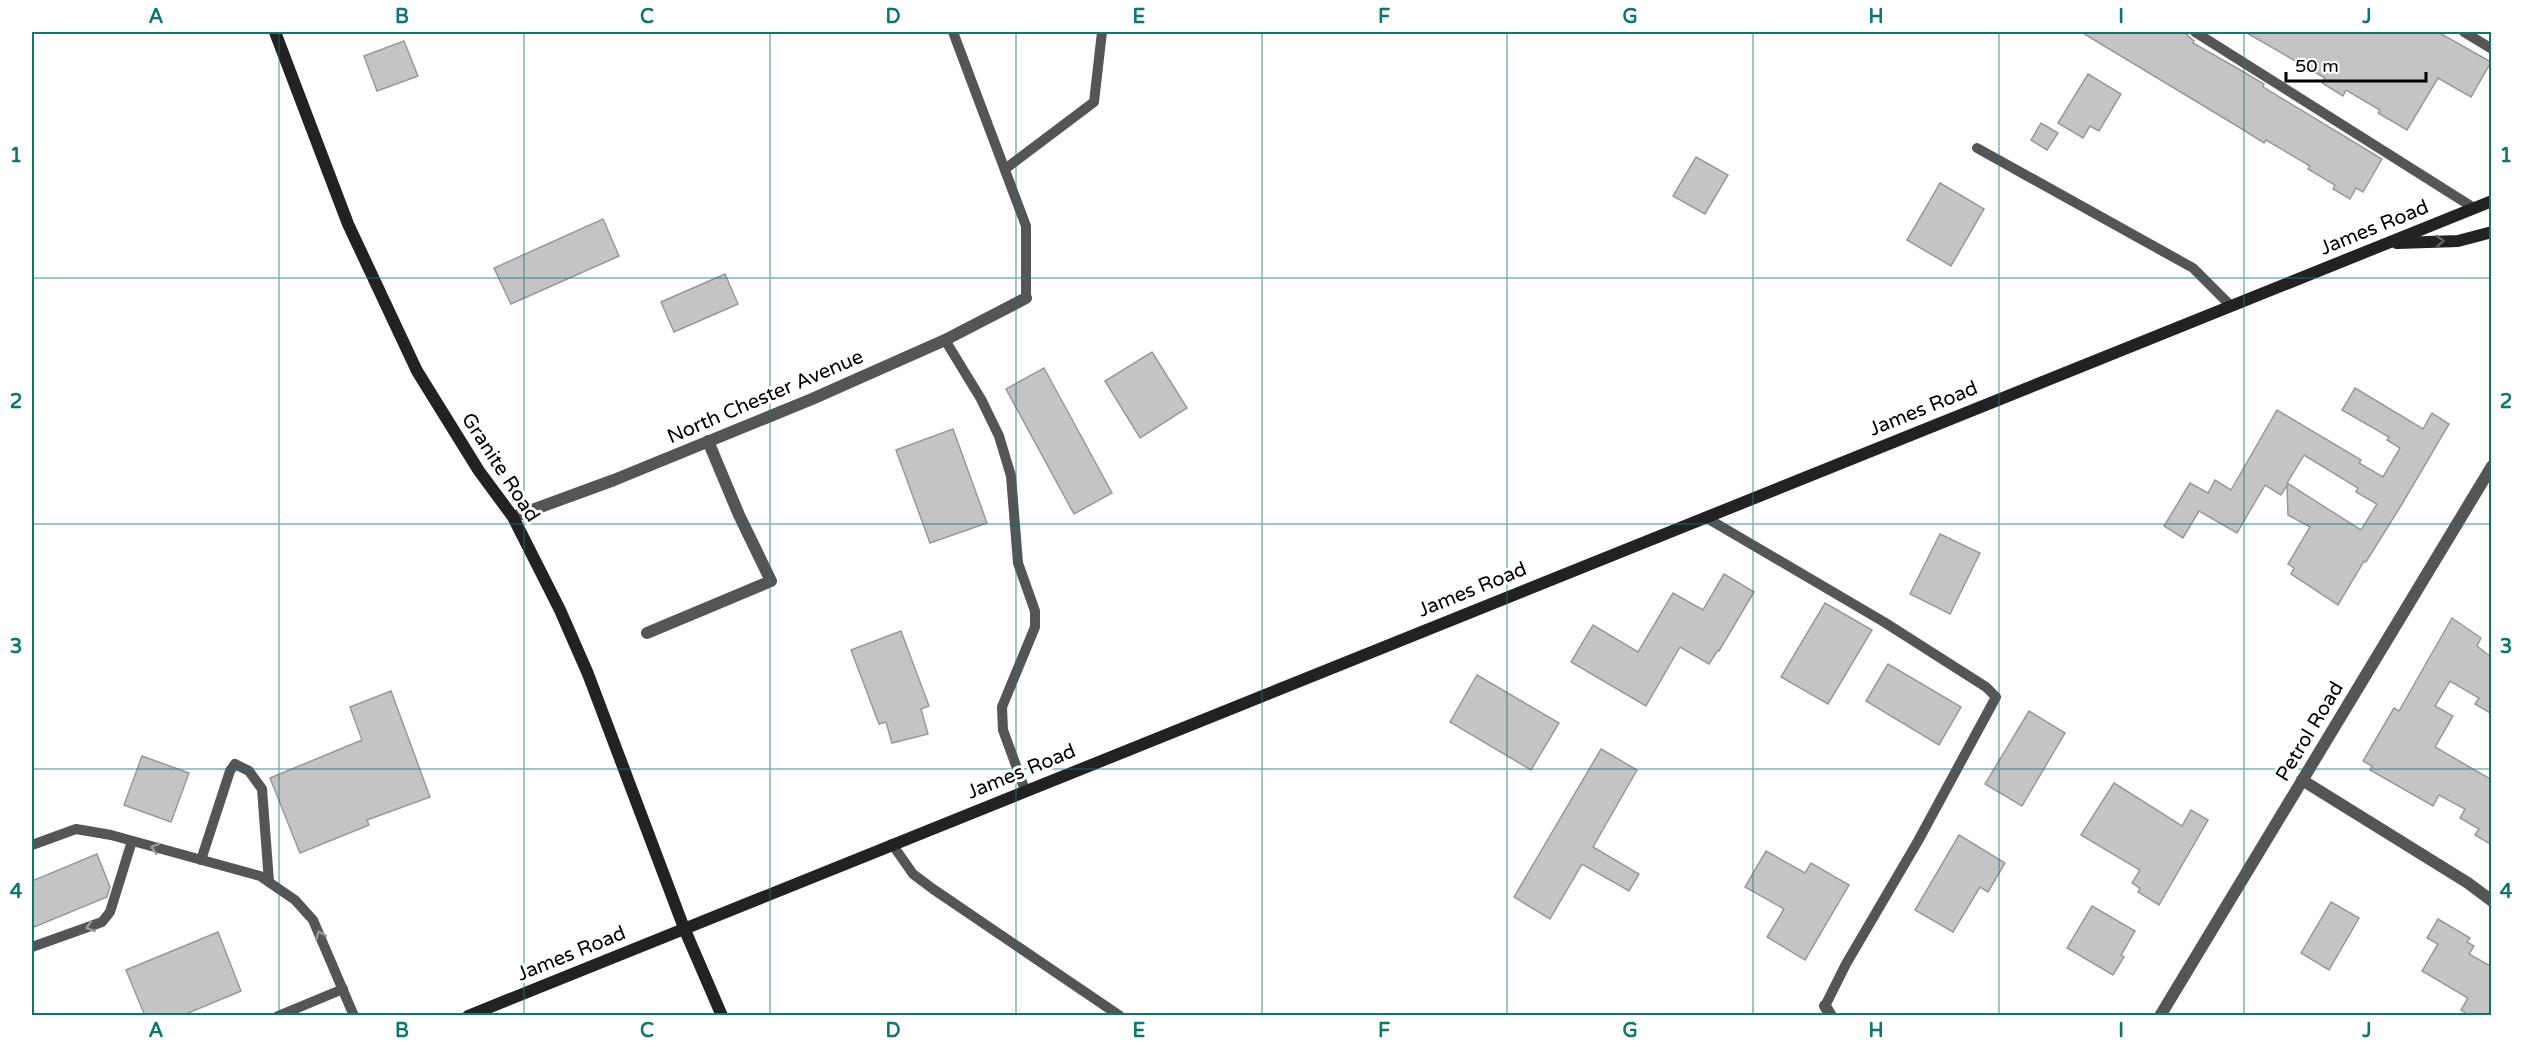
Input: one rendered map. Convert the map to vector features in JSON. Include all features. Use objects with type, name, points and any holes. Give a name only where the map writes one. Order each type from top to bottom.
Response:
[{"type":"main road","name":"Granite Road","points":[[275,32],[348,224],[417,371],[479,471],[513,517],[560,610],[588,674],[684,928],[722,1016]]},
{"type":"main road","name":"James Road","points":[[468,1016],[2492,201]]},
{"type":"main road","points":[[2387,243],[2458,241],[2492,232]]},
{"type":"street","name":"North Chester Avenue","points":[[513,517],[614,480],[945,340],[1026,298]]},
{"type":"street","points":[[647,633],[771,581],[739,515],[708,441]]},
{"type":"street","name":"Petrol Road","points":[[2160,1016],[2492,466]]},
{"type":"street","points":[[2302,780],[2468,883],[2492,901]]},
{"type":"lane","points":[[953,32],[1026,226],[1026,298]]},
{"type":"lane","points":[[1005,168],[1094,102],[1102,32]]},
{"type":"lane","points":[[2196,32],[2474,208]]},
{"type":"lane","points":[[2464,32],[2492,49]]},
{"type":"lane","points":[[1977,148],[2193,268],[2231,306]]},
{"type":"lane","points":[[945,340],[981,399],[999,436],[1011,476],[1018,563],[1035,611],[1035,627],[1002,707],[1003,730],[1025,790]]},
{"type":"lane","points":[[1705,517],[1884,622],[1986,687],[1996,698],[1918,841],[1846,964],[1828,1011]]},
{"type":"lane","points":[[201,860],[230,771],[235,764],[249,771],[262,789],[269,882]]},
{"type":"lane","points":[[32,845],[76,830],[132,841],[260,876],[295,900],[313,920],[354,1016]]},
{"type":"lane","points":[[32,947],[102,922],[110,912],[132,841]]},
{"type":"lane","points":[[892,844],[913,874],[1120,1016]]},
{"type":"lane","points":[[278,1016],[343,989]]},
{"type":"building","points":[[2081,32],[2184,32],[2194,41],[2193,43],[2264,84],[2263,87],[2382,159],[2363,192],[2356,188],[2350,199],[2333,189],[2335,185],[2308,169],[2310,166],[2266,140],[2264,143]]},
{"type":"building","points":[[2245,32],[2438,32],[2491,62],[2471,97],[2438,78],[2407,130],[2378,113],[2380,110],[2346,90],[2343,96],[2322,83],[2325,78]]},
{"type":"building","points":[[404,41],[418,76],[377,91],[364,56]]},
{"type":"building","points":[[2088,74],[2121,94],[2099,131],[2090,126],[2083,138],[2058,123]]},
{"type":"building","points":[[2041,123],[2058,133],[2047,150],[2031,140]]},
{"type":"building","points":[[1696,157],[1728,175],[1705,214],[1673,196]]},
{"type":"building","points":[[1940,183],[1984,209],[1951,266],[1907,240]]},
{"type":"building","points":[[603,219],[619,256],[511,304],[494,268]]},
{"type":"building","points":[[725,274],[738,304],[674,332],[661,302]]},
{"type":"building","points":[[1152,352],[1187,408],[1140,438],[1105,381]]},
{"type":"building","points":[[1044,368],[1112,493],[1074,514],[1006,389]]},
{"type":"building","points":[[2355,388],[2423,429],[2432,413],[2449,424],[2338,605],[2291,574],[2294,568],[2288,564],[2310,527],[2288,515],[2287,485],[2281,495],[2265,485],[2237,533],[2199,511],[2183,538],[2164,526],[2190,483],[2208,493],[2215,480],[2231,490],[2277,410],[2361,460],[2359,463],[2383,477],[2400,448],[2387,440],[2389,437],[2342,410]],"holes":[[[2304,455],[2358,488],[2356,492],[2377,504],[2361,530],[2287,483]]]},
{"type":"building","points":[[953,429],[987,523],[930,543],[896,450]]},
{"type":"building","points":[[1940,534],[1980,553],[1950,614],[1910,594]]},
{"type":"building","points":[[1724,574],[1754,592],[1709,664],[1680,647],[1646,706],[1571,662],[1593,625],[1638,652],[1673,593],[1703,610]]},
{"type":"building","points":[[1825,603],[1872,630],[1828,704],[1781,677]]},
{"type":"building","points":[[2452,618],[2481,638],[2477,646],[2492,658],[2492,714],[2475,704],[2479,698],[2450,681],[2435,706],[2453,716],[2435,747],[2492,780],[2492,845],[2475,835],[2479,829],[2460,818],[2465,809],[2439,795],[2433,806],[2370,770],[2372,766],[2363,761],[2394,708],[2399,711]]},
{"type":"building","points":[[901,631],[929,706],[921,709],[928,734],[892,743],[886,722],[879,724],[851,650]]},
{"type":"building","points":[[1888,664],[1961,707],[1939,745],[1866,701]]},
{"type":"building","points":[[1477,675],[1559,723],[1531,770],[1450,722]]},
{"type":"building","points":[[391,691],[430,797],[367,820],[369,825],[300,853],[270,778],[362,740],[350,707]]},
{"type":"building","points":[[2029,711],[2065,733],[2022,806],[1985,784]]},
{"type":"building","points":[[1601,749],[1637,770],[1593,847],[1639,874],[1629,891],[1582,864],[1550,919],[1514,897]]},
{"type":"building","points":[[142,756],[189,773],[171,822],[124,805]]},
{"type":"building","points":[[2114,783],[2182,826],[2191,810],[2208,820],[2159,905],[2138,892],[2140,888],[2132,883],[2140,870],[2081,835]]},
{"type":"building","points":[[1959,835],[2005,863],[1988,892],[1980,887],[1953,932],[1915,910]]},
{"type":"building","points":[[1766,851],[1805,873],[1811,863],[1849,885],[1805,960],[1767,937],[1784,909],[1745,887]]},
{"type":"building","points":[[97,854],[110,887],[107,897],[32,928],[32,881]]},
{"type":"building","points":[[2331,902],[2359,918],[2329,970],[2301,953]]},
{"type":"building","points":[[2092,906],[2135,931],[2113,975],[2067,948]]},
{"type":"building","points":[[2438,919],[2470,938],[2467,942],[2474,946],[2469,954],[2492,967],[2492,1016],[2470,1016],[2461,1010],[2468,998],[2422,971],[2438,944],[2427,938]]},
{"type":"building","points":[[218,932],[241,991],[181,1016],[145,1016],[126,970]]}]
